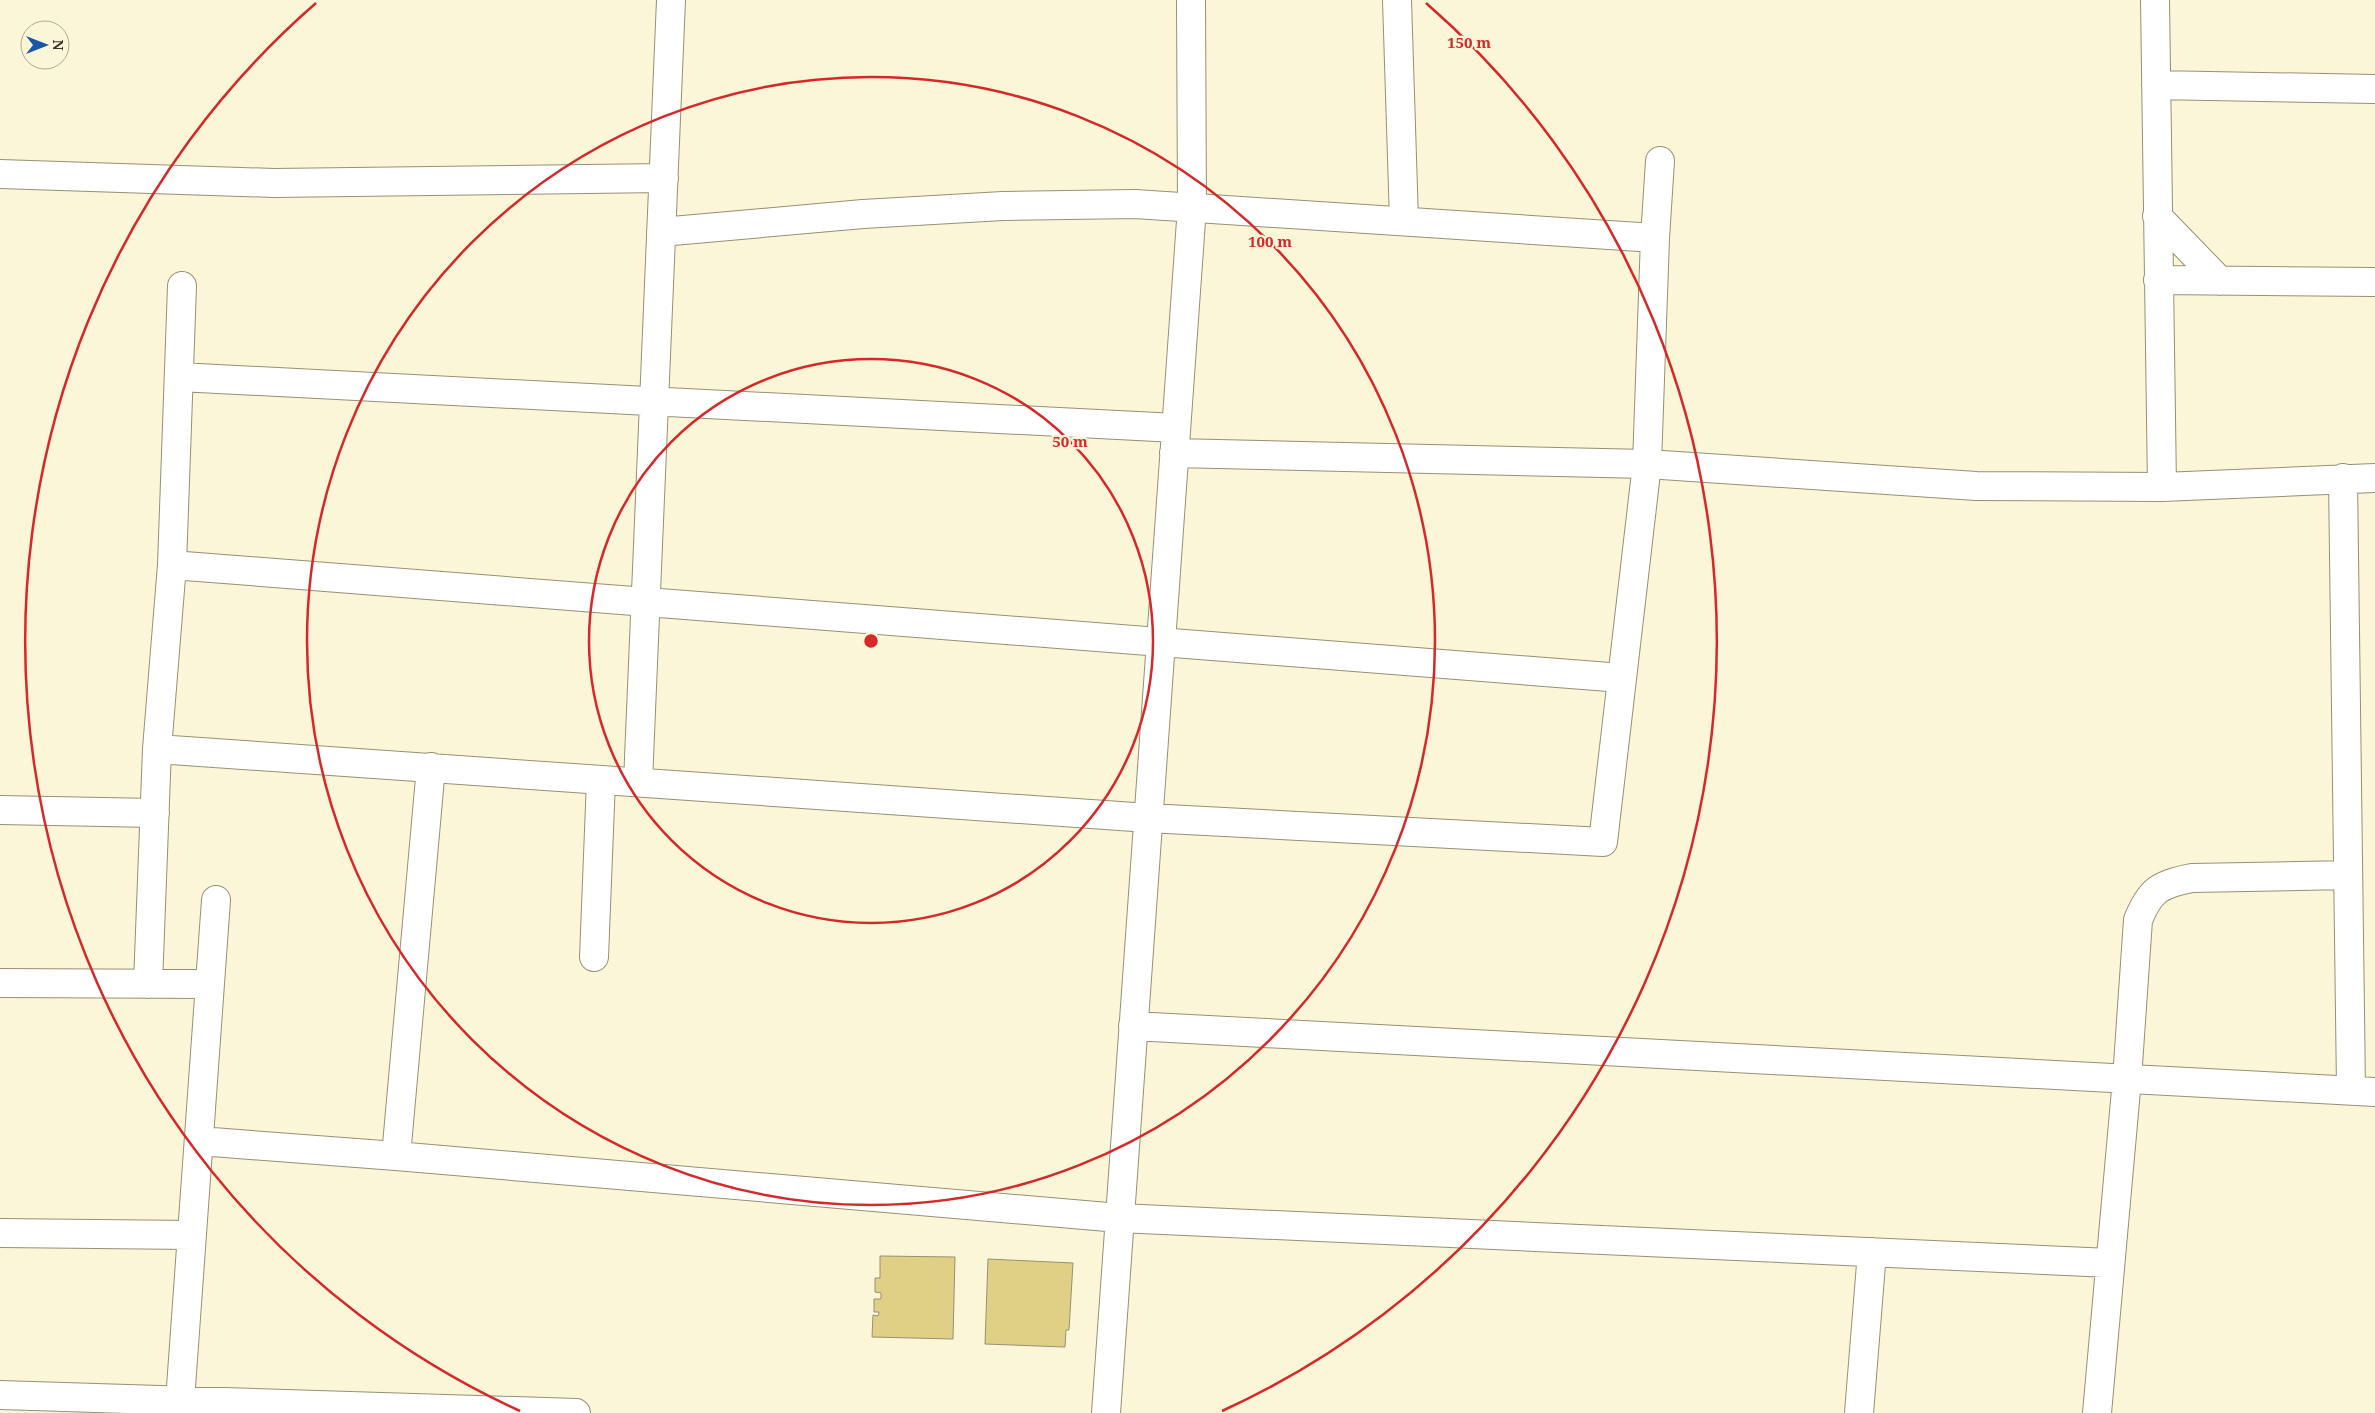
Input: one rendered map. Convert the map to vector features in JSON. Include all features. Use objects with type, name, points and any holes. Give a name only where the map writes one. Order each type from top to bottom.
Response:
[{"type":"street","points":[[638,782],[671,0]]},
{"type":"street","points":[[1106,1413],[1192,207],[1191,0]]},
{"type":"street","points":[[1397,0],[1404,221]]},
{"type":"street","points":[[2156,0],[2157,216],[2162,487]]},
{"type":"street","points":[[2156,85],[2375,89]]},
{"type":"street","points":[[157,749],[1148,818],[1603,842],[1646,464],[1660,161]]},
{"type":"street","points":[[0,174],[274,183],[664,178]]},
{"type":"street","points":[[661,232],[863,214],[1003,206],[1135,204],[1655,238]]},
{"type":"street","points":[[2157,216],[2220,281]]},
{"type":"street","points":[[2158,280],[2375,282]]},
{"type":"street","points":[[148,984],[157,749],[172,565],[182,286]]},
{"type":"street","points":[[179,377],[654,402],[1175,440],[1646,464],[1976,486],[2162,487],[2375,478]]},
{"type":"street","points":[[1133,1026],[2363,1091],[2348,875],[2343,478]]},
{"type":"street","points":[[172,565],[646,600],[1622,678]]},
{"type":"street","points":[[396,1156],[431,767]]},
{"type":"street","points":[[594,957],[600,780]]},
{"type":"street","points":[[0,810],[155,813]]},
{"type":"street","points":[[2097,1413],[2127,1078],[2138,920],[2144,905],[2155,890],[2171,882],[2192,878],[2348,875]]},
{"type":"street","points":[[180,1400],[216,900]]},
{"type":"street","points":[[0,983],[210,984]]},
{"type":"street","points":[[199,1141],[1120,1218],[2110,1263]]},
{"type":"street","points":[[0,1233],[192,1235]]},
{"type":"street","points":[[1859,1413],[1872,1252]]},
{"type":"street","points":[[0,1395],[47,1405],[180,1400],[576,1413]]},
{"type":"building","points":[[880,1256],[955,1257],[953,1339],[872,1337],[873,1315],[878,1316],[879,1312],[874,1312],[874,1299],[881,1299],[881,1293],[875,1292],[875,1278],[880,1278]]},
{"type":"building","points":[[988,1259],[1073,1263],[1069,1330],[1066,1330],[1065,1347],[985,1344]]}]
